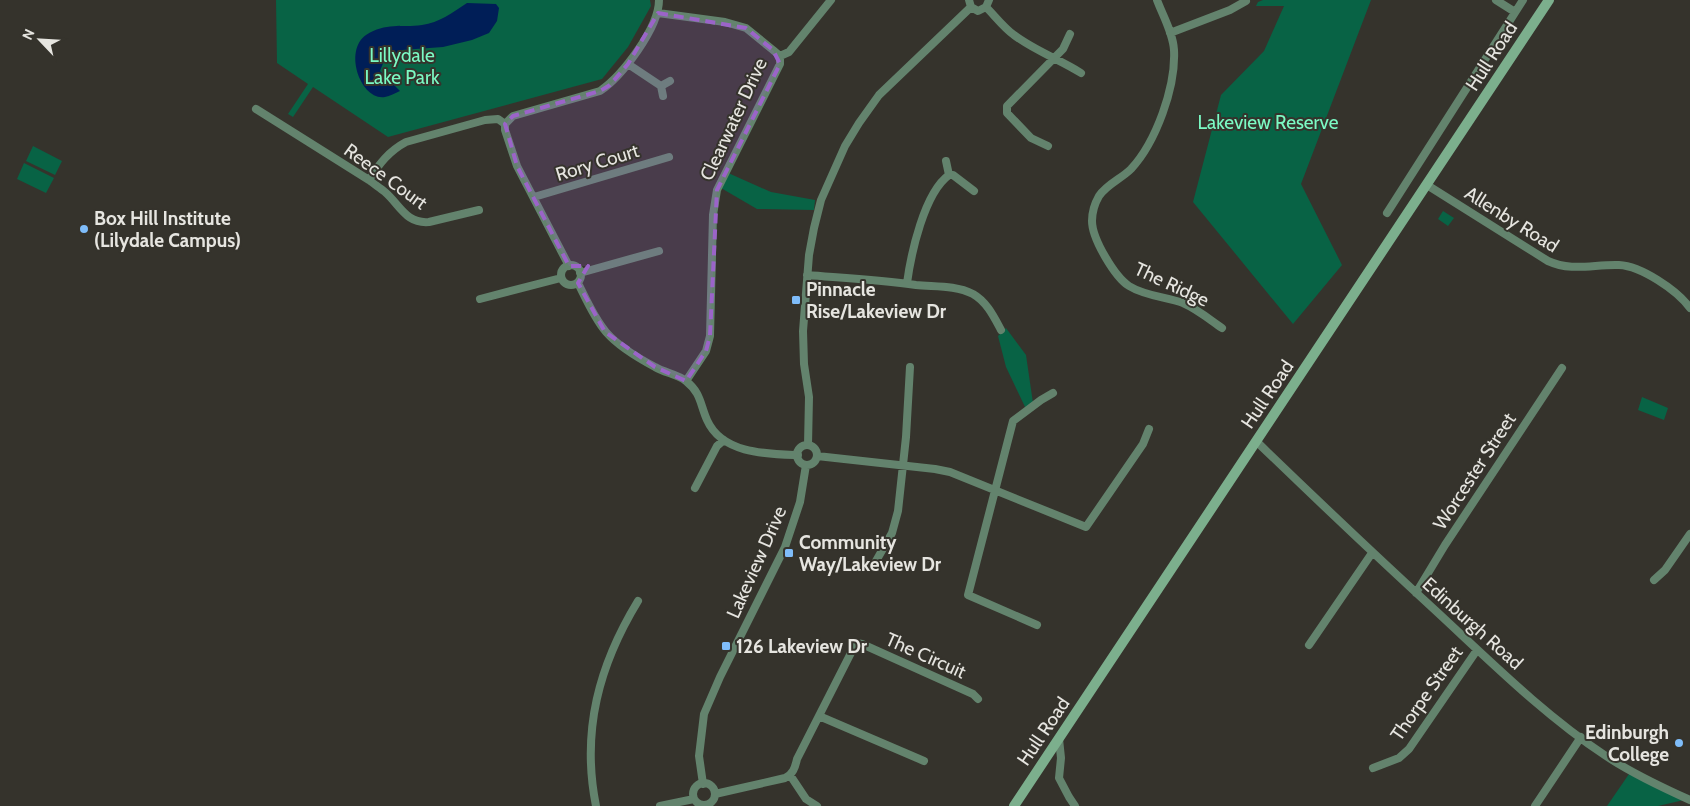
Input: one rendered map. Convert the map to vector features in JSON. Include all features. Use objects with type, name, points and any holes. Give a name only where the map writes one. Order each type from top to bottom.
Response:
[{"type":"main road","name":"Hull Road","points":[[1014,806],[1549,0]]},
{"type":"street","points":[[568,266],[512,155],[505,124],[513,116],[600,91],[610,85],[628,64],[654,22],[658,13],[659,0]]},
{"type":"street","points":[[780,56],[789,52],[831,0]]},
{"type":"street","name":"The Ridge","points":[[1157,0],[1170,32],[1174,48],[1174,72],[1162,115],[1144,151],[1131,168],[1099,196],[1094,209],[1092,223],[1106,258],[1117,274],[1129,286],[1145,293],[1185,304],[1222,328]]},
{"type":"street","points":[[1170,32],[1230,10],[1246,0]]},
{"type":"street","points":[[1496,0],[1515,12]]},
{"type":"street","name":"Hull Road","points":[[1386,213],[1523,0]]},
{"type":"street","points":[[808,445],[809,397],[803,348],[808,255],[821,200],[841,155],[859,123],[879,95],[970,3],[978,11],[988,4],[1013,35],[1053,59],[1063,61],[1081,73]]},
{"type":"street","name":"Clearwater Drive","points":[[658,13],[725,22],[746,28],[780,56],[780,64],[775,76],[717,190],[713,216],[710,336],[706,351],[686,381]]},
{"type":"street","points":[[1048,146],[1031,138],[1007,113],[1007,106],[1063,49],[1070,34]]},
{"type":"street","points":[[628,64],[661,86],[663,96]]},
{"type":"street","points":[[661,86],[670,81]]},
{"type":"street","name":"Reece Court","points":[[256,109],[385,192],[414,221],[421,223],[479,210]]},
{"type":"street","points":[[368,180],[387,155],[396,147],[406,142],[485,120],[498,119],[505,124]]},
{"type":"street","name":"Rory Court","points":[[534,197],[669,157]]},
{"type":"street","points":[[946,161],[949,175]]},
{"type":"street","points":[[907,283],[911,254],[924,216],[940,185],[949,175]]},
{"type":"street","points":[[949,175],[953,175],[974,191]]},
{"type":"street","name":"Allenby Road","points":[[1427,185],[1548,261],[1559,266],[1630,266],[1672,288],[1690,308]]},
{"type":"street","points":[[580,272],[659,251]]},
{"type":"street","points":[[578,283],[572,285],[565,283],[561,278],[561,272],[564,268],[568,266],[578,268],[580,272],[578,283],[598,322],[613,339],[655,368],[673,373],[686,381],[697,393],[711,428],[724,440],[735,446],[767,454],[798,455]]},
{"type":"street","points":[[807,275],[949,288],[974,295],[989,308],[1001,330]]},
{"type":"street","points":[[480,298],[561,278]]},
{"type":"street","points":[[876,561],[892,533],[898,511],[906,437],[910,367]]},
{"type":"street","name":"Worcester Street","points":[[1416,593],[1445,545],[1562,368]]},
{"type":"street","points":[[1037,625],[968,595],[1013,421],[1030,407],[1053,393]]},
{"type":"street","points":[[817,456],[950,472],[1086,527],[1143,444],[1148,430]]},
{"type":"street","points":[[695,488],[718,446],[724,440]]},
{"type":"street","name":"Edinburgh Road","points":[[1256,441],[1372,553],[1477,650],[1557,720],[1606,756],[1645,780],[1690,800]]},
{"type":"street","points":[[808,445],[815,450],[817,456],[814,462],[806,465],[800,462],[798,455],[800,448],[808,445]]},
{"type":"street","name":"Lakeview Drive","points":[[703,784],[699,756],[704,714],[720,677],[785,547],[800,502],[806,465]]},
{"type":"street","points":[[1654,580],[1666,570],[1690,534]]},
{"type":"street","points":[[1308,645],[1372,553]]},
{"type":"street","points":[[596,806],[590,772],[591,733],[596,702],[607,662],[638,601]]},
{"type":"street","name":"The Circuit","points":[[790,775],[794,770],[796,759],[857,643],[973,694],[978,699]]},
{"type":"street","name":"Thorpe Street","points":[[1373,768],[1399,758],[1409,749],[1477,650]]},
{"type":"street","points":[[819,716],[924,761]]},
{"type":"street","points":[[1535,806],[1581,737]]},
{"type":"street","points":[[1059,739],[1061,758],[1059,778],[1075,806]]},
{"type":"street","points":[[715,794],[785,778],[790,775],[806,799],[817,806]]},
{"type":"street","points":[[703,784],[712,787],[715,794],[713,800],[708,805],[702,805],[694,798],[695,789],[703,784]]},
{"type":"street","points":[[660,806],[694,798]]},
{"type":"highlighted area","points":[[658,13],[746,28],[773,50],[780,64],[717,190],[710,336],[706,351],[686,381],[655,367],[605,332],[578,283],[588,266],[569,266],[517,166],[505,124],[513,116],[600,91],[610,85],[628,64]]},
{"type":"green space","name":"Lillydale Lake Park","points":[[276,0],[650,0],[651,6],[628,47],[602,79],[388,137],[313,87],[293,117],[288,114],[308,84],[277,63]]},
{"type":"green space","name":"Lakeview Reserve","points":[[1263,0],[1371,0],[1301,184],[1342,265],[1293,324],[1193,202],[1221,95],[1264,51],[1284,6],[1256,6],[1258,2]]},
{"type":"green space","points":[[33,146],[62,161],[55,175],[26,161]]},
{"type":"green space","points":[[24,163],[54,178],[46,193],[17,179]]},
{"type":"green space","points":[[726,172],[771,192],[815,200],[814,210],[757,209],[721,188]]},
{"type":"green space","points":[[1443,211],[1454,218],[1448,226],[1438,219]]},
{"type":"green space","points":[[1006,328],[1026,355],[1033,403],[1026,409],[1006,367],[998,336]]},
{"type":"green space","points":[[1642,397],[1668,408],[1664,420],[1638,410]]},
{"type":"green space","points":[[1629,774],[1684,800],[1658,806],[1607,806]]},
{"type":"water","points":[[467,3],[496,4],[499,8],[497,21],[489,33],[472,40],[443,47],[402,50],[384,61],[380,71],[400,91],[391,95],[385,97],[376,96],[362,83],[358,74],[356,52],[359,42],[366,35],[380,28],[428,24],[446,17]]},
{"type":"place","name":"Box Hill Institute (Lilydale Campus)","points":[[84,229]]},
{"type":"place","name":"Pinnacle Rise/Lakeview Dr","points":[[796,300]]},
{"type":"place","name":"Community Way/Lakeview Dr","points":[[789,553]]},
{"type":"place","name":"126 Lakeview Dr","points":[[726,646]]},
{"type":"place","name":"Edinburgh College","points":[[1679,743]]}]
